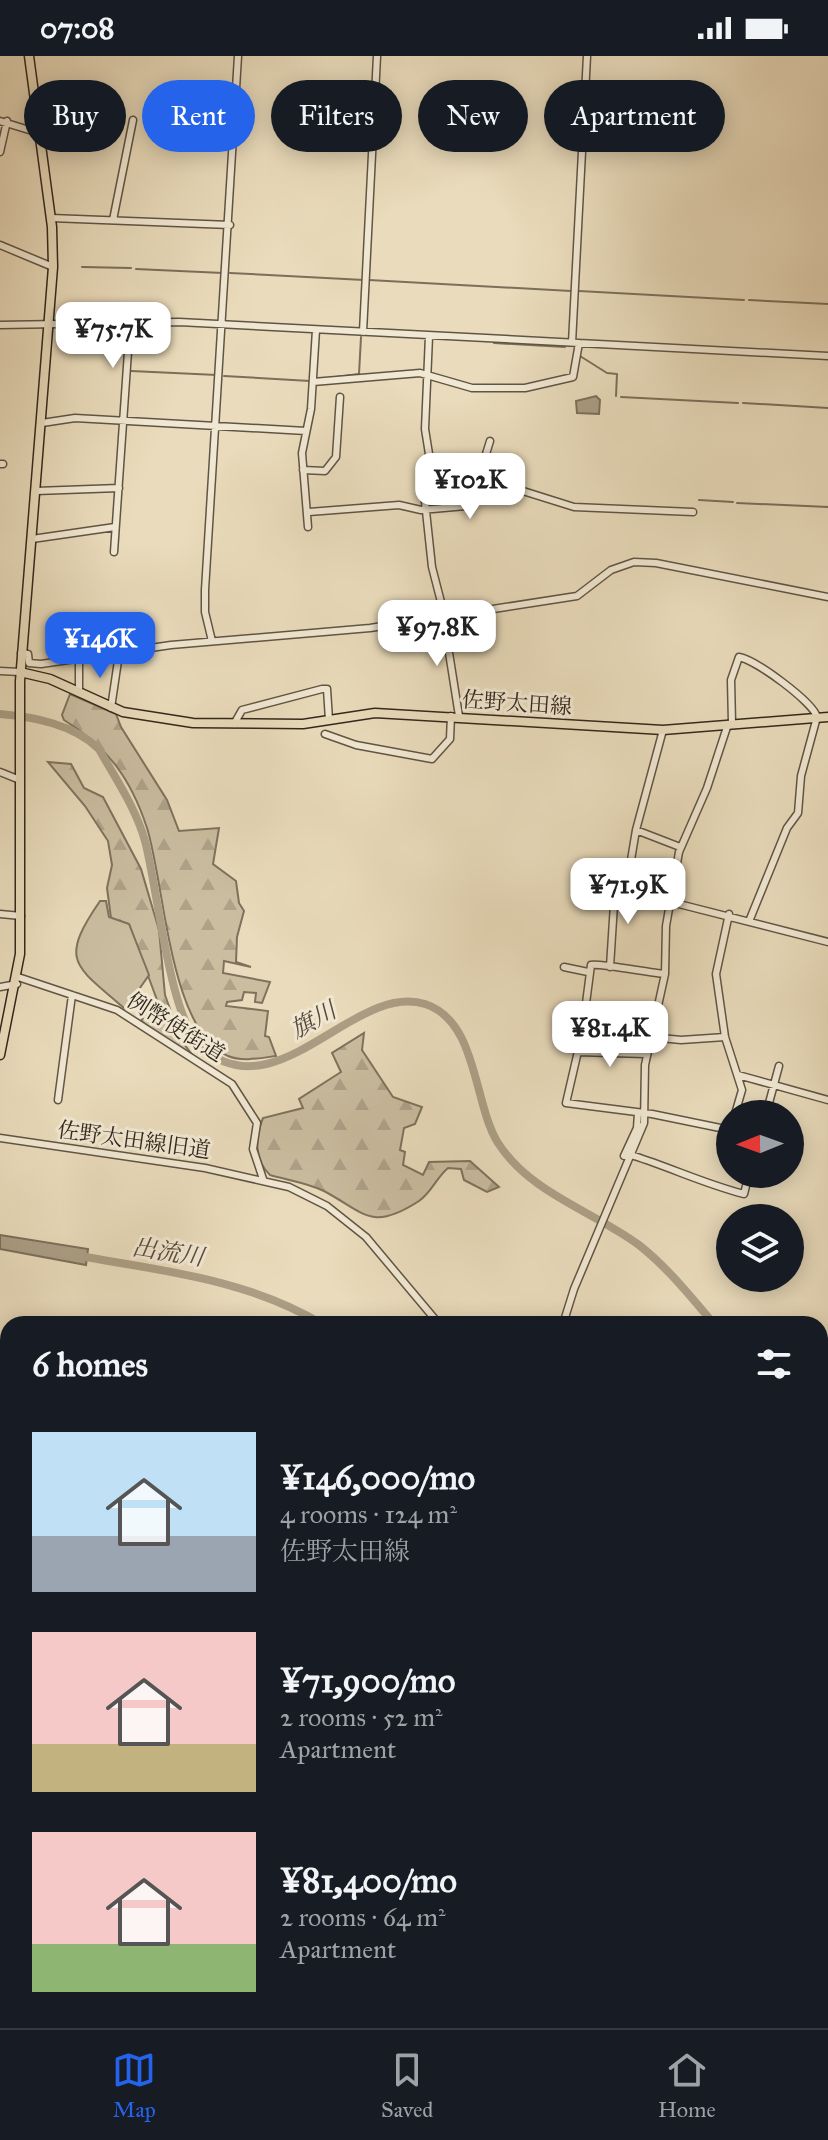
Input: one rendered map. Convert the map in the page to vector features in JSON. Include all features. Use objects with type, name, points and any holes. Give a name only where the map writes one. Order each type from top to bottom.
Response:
[{"type":"main road","points":[[29,56],[32,80]]},
{"type":"main road","points":[[0,1055],[17,980],[21,916],[21,653],[51,325],[51,218],[42,152]]},
{"type":"main road","name":"佐野太田線","points":[[20,675],[50,679],[111,708],[140,717],[234,724],[303,724],[363,714],[455,716],[663,730],[828,717]]},
{"type":"street","points":[[212,641],[205,604],[238,56]]},
{"type":"street","points":[[363,332],[377,56]]},
{"type":"street","points":[[313,382],[417,373],[472,388],[549,384],[573,377],[587,56]]},
{"type":"street","points":[[113,220],[121,167],[133,120]]},
{"type":"street","points":[[0,152],[4,121],[24,128]]},
{"type":"street","points":[[51,218],[230,225]]},
{"type":"street","points":[[0,245],[53,267]]},
{"type":"street","points":[[114,552],[130,323]]},
{"type":"street","points":[[0,325],[224,324],[828,356]]},
{"type":"street","points":[[308,527],[303,470],[316,330]]},
{"type":"street","points":[[325,734],[356,745],[432,759],[450,739],[455,716],[443,617],[432,567],[423,480],[429,454],[425,429],[429,336]]},
{"type":"street","points":[[303,470],[325,471],[336,457],[340,397]]},
{"type":"street","points":[[42,423],[75,418],[124,419],[306,431]]},
{"type":"street","points":[[309,512],[399,505],[426,510],[468,505],[467,482],[475,476],[487,457],[490,441]]},
{"type":"street","points":[[475,476],[574,507],[693,512]]},
{"type":"street","points":[[36,491],[119,488]]},
{"type":"street","points":[[32,539],[115,527]]},
{"type":"street","points":[[21,653],[28,654],[31,664],[79,660],[212,641],[301,636],[443,617],[581,595],[611,570],[634,562],[828,597]]},
{"type":"street","points":[[111,708],[119,654]]},
{"type":"street","points":[[716,1187],[700,1183],[690,1174],[628,1154],[641,1113],[646,1054],[665,974],[666,926],[680,847],[707,788],[730,724],[731,680],[739,657],[765,668],[812,706],[817,717],[801,776],[798,813],[787,828],[750,919]]},
{"type":"street","points":[[79,660],[79,692]]},
{"type":"street","points":[[0,671],[20,675]]},
{"type":"street","points":[[234,724],[242,710],[322,689],[327,689],[329,720]]},
{"type":"street","points":[[610,967],[614,904],[631,860],[663,730]]},
{"type":"street","points":[[0,772],[20,780]]},
{"type":"street","points":[[636,830],[680,847]]},
{"type":"street","points":[[671,902],[750,919],[828,942]]},
{"type":"street","points":[[0,914],[21,916]]},
{"type":"street","points":[[729,914],[716,974],[725,1037],[742,1090],[739,1100]]},
{"type":"street","points":[[665,974],[594,964],[588,972],[578,1052],[566,1103],[716,1127]]},
{"type":"street","points":[[564,967],[588,972]]},
{"type":"street","points":[[0,987],[17,980]]},
{"type":"street","name":"例幣使街道","points":[[17,980],[117,1010],[236,1088],[257,1123],[253,1149],[263,1179]]},
{"type":"street","points":[[58,1100],[72,995]]},
{"type":"street","points":[[651,1037],[681,1040],[725,1037]]},
{"type":"street","points":[[578,1052],[646,1054]]},
{"type":"street","points":[[770,1100],[779,1066]]},
{"type":"street","points":[[738,1075],[828,1100]]},
{"type":"street","points":[[566,1316],[616,1190],[641,1113]]},
{"type":"street","name":"佐野太田線旧道","points":[[0,1138],[263,1179]]},
{"type":"street","points":[[263,1179],[305,1195],[352,1225],[391,1265],[432,1316]]},
{"type":"street","points":[[720,1188],[744,1194],[746,1188]]},
{"type":"green space","points":[[70,694],[116,714],[167,800],[179,831],[219,828],[213,864],[236,881],[239,903],[244,911],[237,937],[236,962],[251,967],[224,961],[223,973],[270,982],[262,1003],[255,1002],[256,993],[244,992],[242,1000],[227,1002],[226,1006],[268,1011],[265,1036],[269,1037],[276,1056],[245,1059],[228,1056],[208,1041],[193,1018],[172,954],[153,853],[141,810],[125,779],[105,753],[64,720],[62,715]]},
{"type":"green space","points":[[48,762],[71,764],[84,788],[103,797],[141,869],[159,930],[165,995],[181,1040],[197,1061],[140,1022],[157,1000],[129,924],[111,918],[107,888],[112,865],[108,841],[85,806]]},
{"type":"green space","points":[[100,901],[106,901],[109,917],[129,924],[149,975],[125,1009],[84,972],[78,961],[76,950],[79,937]]},
{"type":"green space","points":[[364,1033],[362,1050],[393,1097],[422,1107],[415,1124],[404,1128],[400,1150],[405,1152],[403,1165],[423,1175],[429,1162],[470,1161],[499,1187],[487,1192],[464,1180],[461,1169],[448,1168],[419,1201],[390,1216],[379,1217],[359,1212],[318,1188],[270,1175],[261,1162],[258,1148],[258,1133],[263,1118],[303,1108],[299,1099],[341,1072],[332,1053]]},
{"type":"shaded area","points":[[596,396],[600,400],[599,414],[577,413],[576,401]]},
{"type":"shaded area","points":[[0,1235],[88,1249],[86,1265],[0,1249]]},
{"type":"waterway","points":[[82,267],[131,268]]},
{"type":"waterway","points":[[136,269],[223,273]]},
{"type":"waterway","points":[[230,273],[364,280]]},
{"type":"waterway","points":[[369,280],[571,291]]},
{"type":"waterway","points":[[579,291],[744,300]]},
{"type":"waterway","points":[[749,300],[828,304]]},
{"type":"waterway","points":[[336,377],[359,374],[361,337]]},
{"type":"waterway","points":[[494,343],[565,347]]},
{"type":"waterway","points":[[580,356],[607,373],[617,374],[616,396]]},
{"type":"waterway","points":[[131,371],[217,375]]},
{"type":"waterway","points":[[224,376],[310,381]]},
{"type":"waterway","points":[[621,397],[738,403]]},
{"type":"waterway","points":[[743,403],[828,408]]},
{"type":"waterway","points":[[699,500],[733,502]]},
{"type":"waterway","points":[[737,503],[828,507]]},
{"type":"waterway","name":"旗川","points":[[0,714],[26,717],[65,728],[89,740],[99,749],[141,829],[173,982],[191,1033],[202,1048],[230,1064],[259,1065],[287,1057],[371,1011],[398,1002],[425,1004],[442,1013],[465,1045],[490,1126],[511,1160],[563,1200],[639,1245],[707,1316]]},
{"type":"waterway","name":"出流川","points":[[80,1256],[204,1279],[264,1296],[307,1316]]}]
